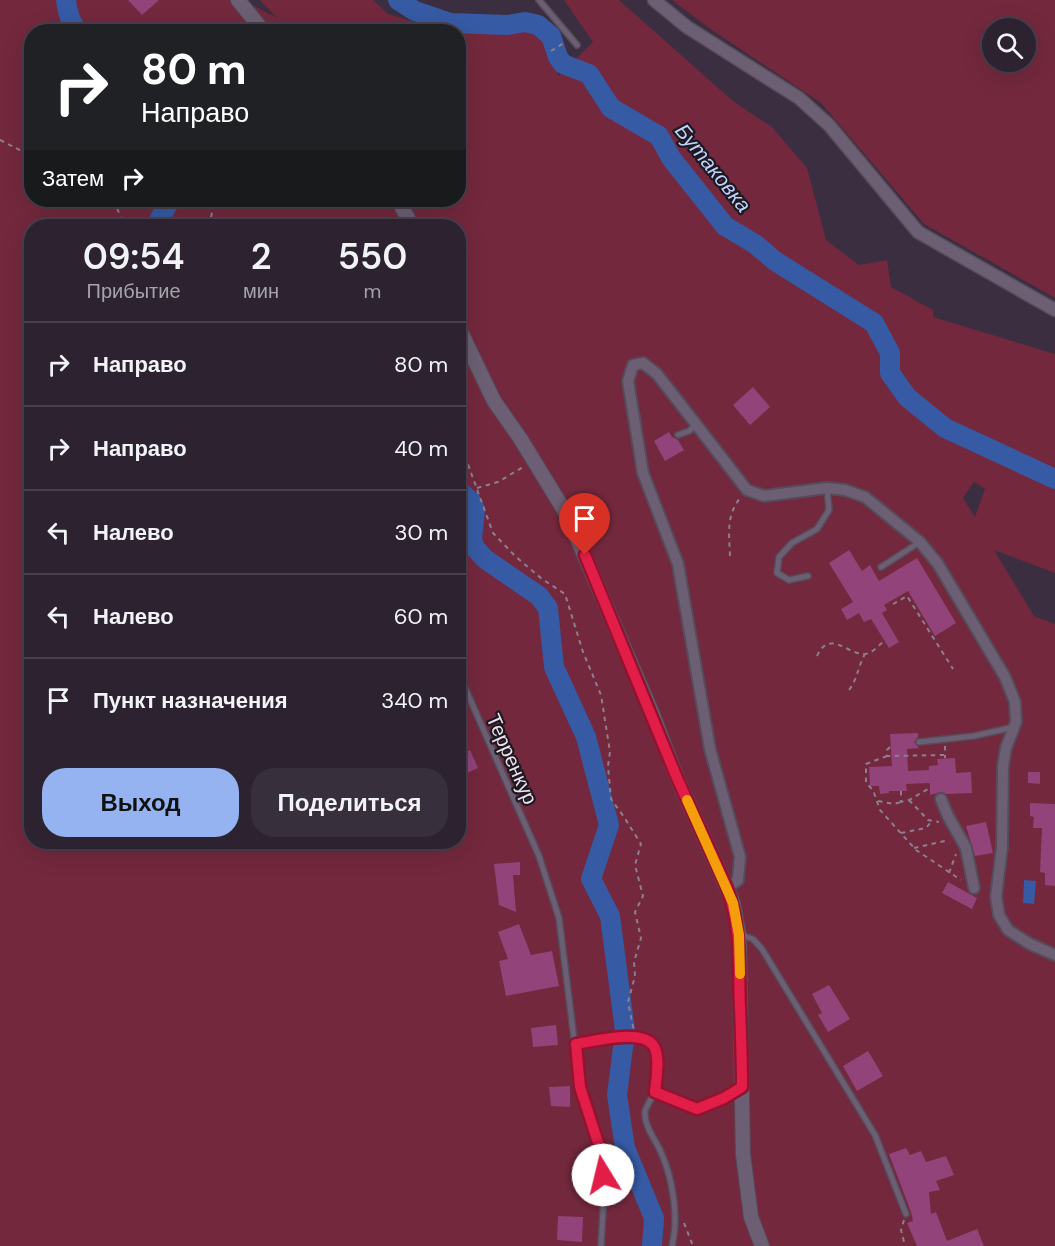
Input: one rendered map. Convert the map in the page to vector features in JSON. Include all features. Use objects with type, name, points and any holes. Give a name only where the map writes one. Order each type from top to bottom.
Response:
[{"type":"main road","points":[[238,0],[258,24]]},
{"type":"main road","points":[[466,343],[494,401],[567,514],[677,778],[733,903],[739,935],[743,1154],[751,1217],[762,1246]]},
{"type":"street","points":[[654,0],[687,27],[799,98],[822,118],[918,232],[1055,310]]},
{"type":"street","points":[[727,888],[738,880],[740,857],[710,749],[678,564],[643,473],[628,381],[633,365],[644,363],[657,374],[747,490],[764,496],[827,488],[845,489],[865,497],[920,542],[944,574],[1005,677],[1015,702],[1016,722],[1006,748],[1003,766],[1002,847],[996,897],[999,915],[1008,930],[1030,944],[1055,955]]},
{"type":"street","points":[[942,799],[948,816],[966,848],[974,888]]},
{"type":"lane","points":[[539,0],[577,45]]},
{"type":"lane","points":[[678,435],[689,431],[696,425]]},
{"type":"lane","points":[[808,576],[789,580],[777,573],[779,557],[792,543],[817,529],[830,510],[827,488]]},
{"type":"lane","points":[[881,567],[920,542]]},
{"type":"lane","name":"Терренкур","points":[[466,690],[539,856],[559,918],[580,1087],[603,1158],[601,1246]]},
{"type":"lane","points":[[919,742],[974,736],[1014,727]]},
{"type":"lane","points":[[739,935],[753,939],[762,949],[875,1135],[906,1214]]},
{"type":"lane","points":[[576,1044],[608,1038],[636,1037],[653,1045],[656,1052],[655,1092],[645,1112],[648,1128],[661,1152],[675,1204],[675,1232],[672,1246]]},
{"type":"lane","points":[[655,1092],[697,1109],[724,1098],[742,1087]]},
{"type":"path","points":[[551,51],[558,48]]},
{"type":"path","points":[[0,140],[24,152]]},
{"type":"path","points":[[466,414],[466,459],[493,532],[515,556],[542,579],[565,594],[583,652],[601,695],[610,752],[608,765],[610,799],[641,844],[635,865],[642,897],[635,912],[641,938],[634,962],[635,976],[628,1002],[636,1037]]},
{"type":"path","points":[[477,488],[498,482],[534,461]]},
{"type":"path","points":[[730,556],[729,530],[732,508],[747,490]]},
{"type":"path","points":[[893,604],[907,596],[953,669]]},
{"type":"path","points":[[849,690],[859,674],[858,666],[865,654],[884,641]]},
{"type":"path","points":[[817,656],[819,650],[835,643],[865,654]]},
{"type":"path","points":[[945,739],[945,756],[887,756],[867,764],[866,783],[873,790],[880,810],[914,848],[974,888]]},
{"type":"path","points":[[887,756],[890,747]]},
{"type":"path","points":[[877,800],[894,804],[909,800],[930,788]]},
{"type":"path","points":[[901,791],[901,802]]},
{"type":"path","points":[[909,800],[922,815],[932,821],[938,823],[948,816]]},
{"type":"path","points":[[901,833],[926,828],[932,821]]},
{"type":"path","points":[[914,848],[961,839],[950,873]]},
{"type":"path","points":[[905,1246],[901,1230],[906,1214]]},
{"type":"path","points":[[684,1223],[693,1246]]},
{"type":"shaded area","points":[[0,0],[243,0],[277,18],[260,0],[373,0],[388,14],[421,24],[24,24],[24,207],[466,207],[466,30],[502,28],[538,30],[559,76],[593,42],[564,0],[619,0],[734,102],[772,127],[807,168],[826,240],[859,265],[887,260],[891,287],[933,310],[933,317],[1055,354],[1055,573],[994,550],[1034,616],[1055,624],[1055,1246],[0,1246]],"holes":[[[974,482],[985,489],[975,517],[963,498]]]},
{"type":"shaded area","points":[[672,0],[1055,0],[1055,298],[924,224],[821,103],[709,28]]},
{"type":"water","points":[[1024,880],[1036,881],[1034,904],[1023,903]]},
{"type":"building","points":[[128,0],[159,0],[142,15]]},
{"type":"building","points":[[753,387],[770,407],[750,425],[733,405]]},
{"type":"building","points":[[669,432],[684,450],[665,461],[654,441]]},
{"type":"building","points":[[849,550],[862,571],[870,565],[879,581],[917,558],[956,623],[935,636],[908,591],[884,605],[887,610],[882,613],[899,642],[889,648],[871,619],[864,622],[859,613],[847,620],[841,609],[853,602],[829,563]]},
{"type":"building","points":[[918,733],[914,742],[919,748],[907,749],[908,771],[929,770],[929,766],[938,765],[937,759],[955,758],[956,773],[971,772],[972,793],[946,794],[941,792],[930,795],[930,783],[906,784],[907,791],[889,791],[889,793],[880,794],[879,786],[870,786],[869,767],[892,766],[890,734]]},
{"type":"building","points":[[470,750],[478,768],[467,773],[466,770],[466,752]]},
{"type":"building","points":[[1028,772],[1040,772],[1040,784],[1028,783]]},
{"type":"building","points":[[1030,803],[1055,804],[1055,886],[1045,885],[1045,873],[1040,872],[1042,828],[1033,828],[1034,817],[1030,816]]},
{"type":"building","points":[[986,822],[993,853],[975,856],[966,826]]},
{"type":"building","points":[[520,862],[520,875],[513,875],[516,912],[499,905],[494,864]]},
{"type":"building","points":[[948,882],[977,898],[972,909],[942,893]]},
{"type":"building","points":[[519,924],[531,955],[552,951],[559,986],[506,996],[499,961],[508,959],[498,932]]},
{"type":"building","points":[[829,985],[850,1019],[828,1032],[818,1015],[822,1013],[812,994]]},
{"type":"building","points":[[556,1025],[558,1045],[533,1047],[531,1028]]},
{"type":"building","points":[[868,1051],[883,1076],[857,1091],[843,1066]]},
{"type":"building","points":[[570,1086],[570,1107],[551,1106],[549,1087]]},
{"type":"building","points":[[906,1148],[910,1155],[921,1151],[926,1162],[946,1156],[954,1175],[936,1181],[940,1190],[929,1192],[931,1214],[936,1212],[947,1241],[977,1229],[984,1246],[917,1246],[907,1223],[913,1221],[911,1212],[889,1154]]},
{"type":"building","points":[[558,1216],[583,1217],[582,1242],[557,1240]]},
{"type":"waterway","points":[[66,0],[69,17],[73,24]]},
{"type":"waterway","name":"Бутаковка","points":[[398,0],[415,11],[450,23],[508,25],[525,22],[538,25],[551,36],[558,57],[563,64],[589,74],[611,108],[659,136],[671,158],[725,226],[755,244],[775,261],[874,323],[890,353],[890,373],[907,397],[945,428],[1055,479]]},
{"type":"waterway","points":[[160,219],[166,207]]},
{"type":"waterway","points":[[466,497],[475,510],[472,539],[474,547],[485,559],[539,596],[548,608],[554,667],[586,737],[609,825],[591,879],[610,916],[625,1031],[617,1095],[625,1148],[654,1218],[652,1246]]},
{"type":"slow traffic","points":[[687,800],[733,903],[739,935],[740,974]]},
{"type":"route","points":[[585,555],[653,715],[677,778],[733,903],[739,935],[740,962],[742,1087],[724,1098],[697,1109],[655,1092],[656,1052],[653,1045],[645,1040],[636,1037],[608,1038],[576,1044],[580,1087],[603,1158],[603,1175]]}]
